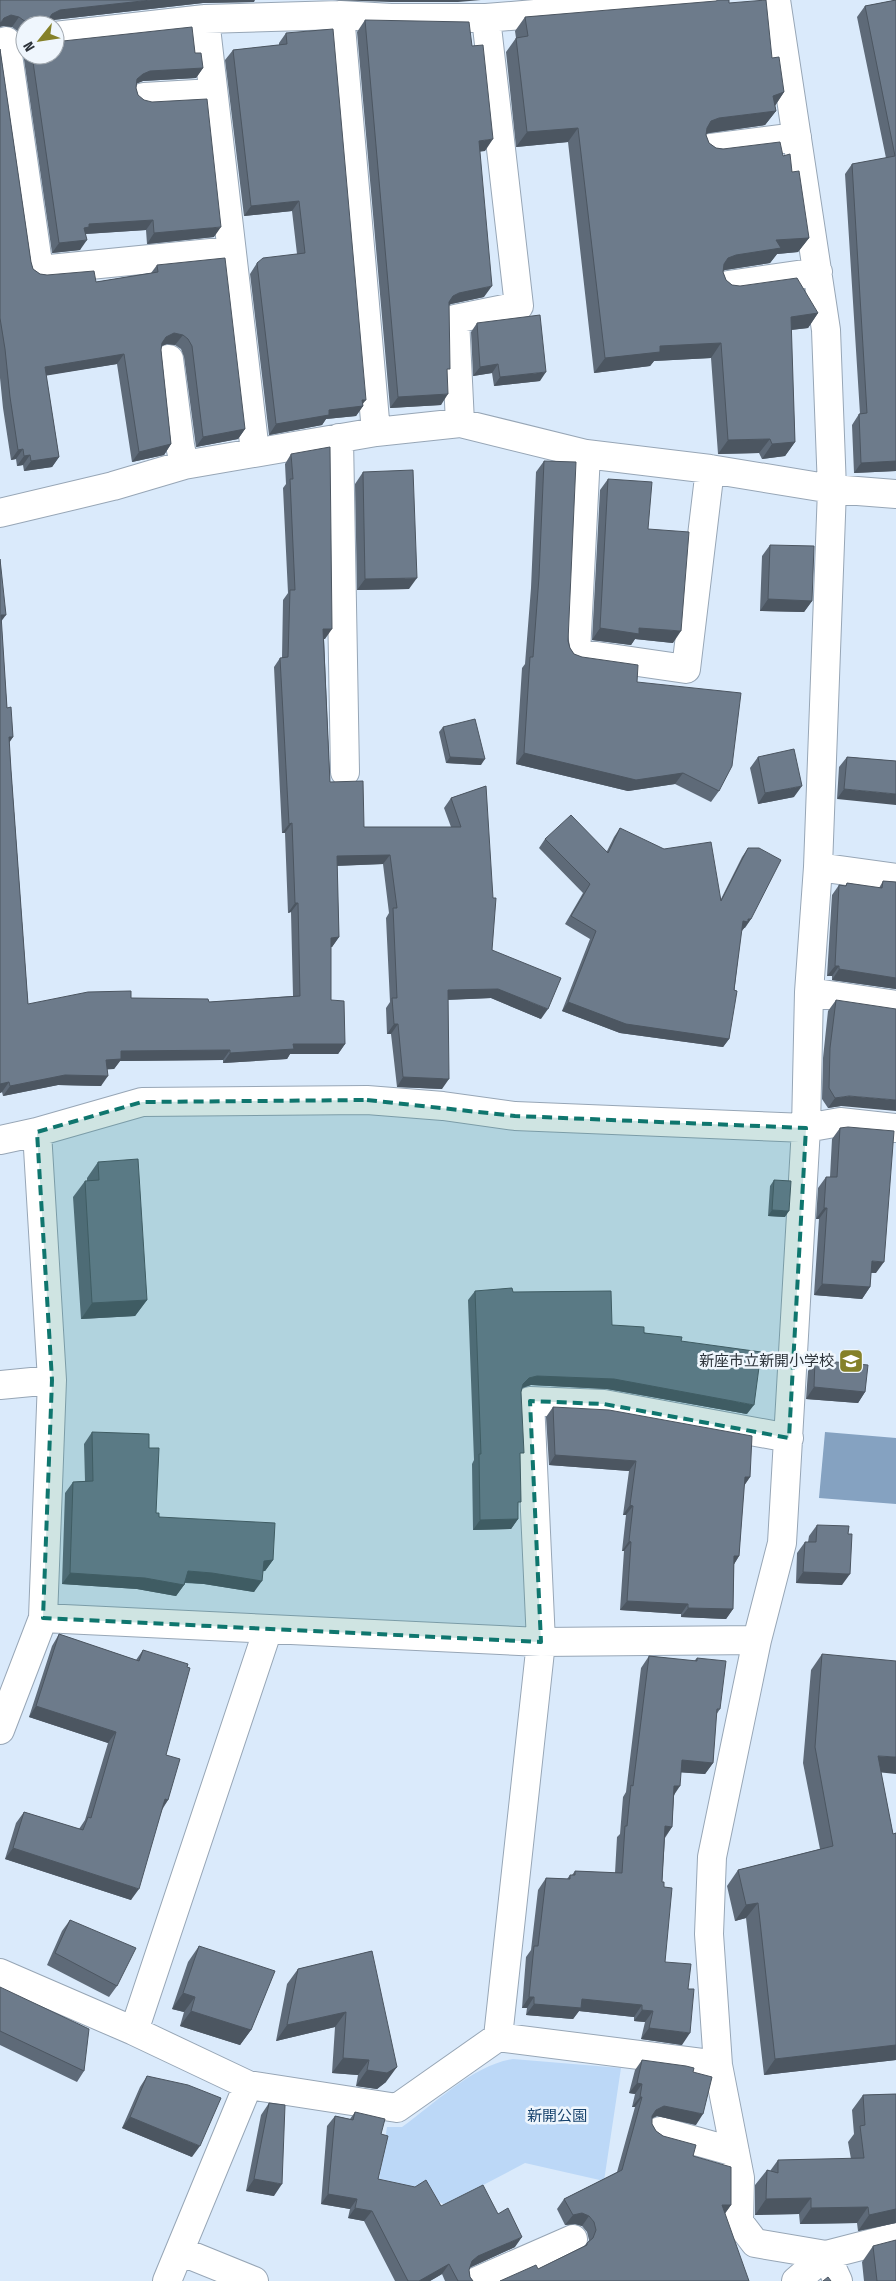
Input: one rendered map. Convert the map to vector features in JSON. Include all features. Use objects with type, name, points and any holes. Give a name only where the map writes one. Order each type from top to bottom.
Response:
[{"type":"street","points":[[65,35],[205,19],[340,15],[390,9],[486,18],[704,0]]},
{"type":"street","points":[[776,0],[826,330],[832,489],[818,867],[809,992],[806,1128],[782,1543],[757,1640],[712,1857],[709,1934],[718,2065],[740,2178],[739,2222],[754,2243],[826,2254],[896,2237]]},
{"type":"street","points":[[340,15],[376,432]]},
{"type":"street","points":[[460,423],[455,319],[518,306],[486,18]]},
{"type":"street","points":[[205,19],[254,452]]},
{"type":"street","points":[[10,41],[39,270],[231,251]]},
{"type":"street","points":[[144,97],[213,93]]},
{"type":"street","points":[[711,148],[797,137]]},
{"type":"street","points":[[728,285],[818,272]]},
{"type":"street","points":[[169,359],[184,465]]},
{"type":"street","points":[[0,513],[113,486],[184,465],[376,432],[460,423],[586,454],[710,469],[832,489],[896,494]]},
{"type":"street","points":[[340,438],[345,772]]},
{"type":"street","points":[[586,454],[576,652],[686,669],[710,469]]},
{"type":"street","points":[[818,867],[896,878]]},
{"type":"street","points":[[809,992],[896,1006]]},
{"type":"street","points":[[0,1140],[37,1132],[142,1102],[367,1100],[443,1106],[515,1116],[806,1128],[840,1122],[896,1128]]},
{"type":"street","points":[[0,1730],[44,1618],[52,1380],[37,1132]]},
{"type":"street","points":[[0,1385],[52,1380]]},
{"type":"street","points":[[498,2037],[541,1642],[530,1401],[604,1404],[789,1438]]},
{"type":"street","points":[[44,1618],[541,1642],[757,1640]]},
{"type":"street","points":[[134,2031],[268,1629]]},
{"type":"street","points":[[0,1973],[134,2031],[248,2085],[397,2108],[498,2037],[718,2065]]},
{"type":"street","points":[[167,2281],[248,2085]]},
{"type":"street","points":[[660,2131],[735,2152]]},
{"type":"street","points":[[477,2281],[573,2239]]},
{"type":"street","points":[[180,2251],[254,2281]]},
{"type":"street","points":[[796,2281],[826,2254]]},
{"type":"street","points":[[826,2254],[838,2281]]},
{"type":"highlighted area","points":[[367,1100],[515,1116],[806,1128],[789,1438],[604,1404],[530,1401],[541,1642],[43,1618],[52,1380],[37,1132],[142,1102]]},
{"type":"green space","name":"新開公園","points":[[513,2059],[621,2068],[604,2181],[525,2163],[445,2205],[413,2187],[379,2180],[387,2127],[402,2127],[455,2086],[484,2068]]},
{"type":"shaded area","points":[[825,1432],[896,1438],[896,1504],[819,1498]]},
{"type":"building","points":[[0,0],[151,0],[60,10],[51,15],[11,15],[4,18],[0,23]]},
{"type":"building","points":[[729,0],[729,3],[766,0],[772,58],[779,57],[784,92],[773,96],[776,111],[719,118],[711,121],[706,135],[709,143],[716,148],[723,149],[780,142],[783,156],[790,154],[792,172],[799,171],[809,238],[776,240],[781,248],[728,258],[724,264],[723,272],[726,280],[732,285],[740,286],[797,278],[818,313],[791,317],[795,442],[772,444],[770,439],[728,440],[721,343],[660,346],[660,352],[605,358],[578,128],[527,132],[516,38],[528,36],[525,17]]},
{"type":"building","points":[[896,0],[896,461],[861,463],[859,414],[867,413],[852,164],[895,156],[865,6]]},
{"type":"building","points":[[365,20],[469,22],[472,46],[483,45],[493,139],[479,141],[492,286],[459,293],[453,296],[449,302],[450,369],[447,369],[448,394],[398,397]]},
{"type":"building","points":[[192,27],[195,53],[201,53],[203,68],[150,71],[137,79],[136,88],[138,95],[144,100],[152,102],[207,99],[221,227],[154,233],[153,220],[89,224],[89,227],[84,228],[87,240],[59,243],[33,65],[65,65],[65,41]]},
{"type":"building","points":[[333,29],[366,400],[362,400],[363,406],[329,410],[329,415],[276,424],[257,263],[263,258],[305,253],[299,201],[251,206],[233,50],[287,44],[286,33]]},
{"type":"building","points":[[0,49],[33,269],[40,274],[47,275],[94,271],[96,282],[158,272],[157,265],[225,258],[245,429],[203,437],[192,346],[183,335],[174,333],[166,337],[162,343],[161,350],[171,444],[139,452],[124,354],[45,367],[59,457],[31,461],[30,455],[24,456],[23,449],[18,450],[0,318]]},
{"type":"building","points":[[540,315],[546,372],[500,377],[498,364],[480,367],[477,323]]},
{"type":"building","points":[[330,447],[332,629],[323,629],[330,782],[363,781],[364,827],[461,827],[451,798],[486,786],[493,898],[496,898],[492,950],[561,978],[548,1009],[498,989],[448,990],[449,1079],[403,1077],[398,1024],[394,1024],[392,998],[397,998],[393,908],[397,908],[390,855],[337,856],[339,937],[331,938],[331,1000],[344,1001],[345,1044],[293,1044],[294,1049],[230,1053],[230,1050],[121,1051],[121,1059],[106,1060],[108,1076],[65,1075],[10,1086],[9,1082],[0,1084],[0,559],[6,615],[1,615],[7,708],[11,707],[13,737],[9,737],[28,1004],[88,992],[131,991],[131,998],[208,999],[209,1002],[300,996],[298,903],[295,903],[292,823],[289,824],[280,658],[288,657],[290,590],[295,590],[290,479],[293,479],[291,454]]},
{"type":"building","points":[[544,461],[576,462],[568,641],[574,654],[582,657],[638,665],[637,682],[741,693],[732,766],[719,791],[683,773],[636,780],[524,753],[530,657],[533,657],[539,577]]},
{"type":"building","points":[[413,470],[417,578],[365,579],[363,472]]},
{"type":"building","points":[[608,479],[652,482],[648,529],[689,532],[681,631],[639,628],[639,634],[600,628]]},
{"type":"building","points":[[770,545],[814,546],[812,601],[768,599]]},
{"type":"building","points":[[475,719],[485,759],[450,757],[443,727]]},
{"type":"building","points":[[794,749],[802,786],[765,793],[758,757]]},
{"type":"building","points":[[847,757],[896,761],[896,794],[844,789]]},
{"type":"building","points":[[571,815],[608,853],[620,828],[664,849],[711,842],[721,901],[748,848],[759,848],[781,860],[751,919],[748,919],[748,922],[743,921],[734,990],[737,991],[729,1039],[626,1024],[568,1002],[596,931],[571,916],[590,884],[545,839]]},
{"type":"building","points":[[883,881],[896,882],[896,978],[839,969],[839,966],[835,966],[839,885],[846,886],[847,883],[882,888]]},
{"type":"building","points":[[836,1000],[896,1009],[896,1100],[849,1096],[835,1098],[829,1088],[830,1048]]},
{"type":"building","points":[[840,1128],[894,1131],[884,1262],[872,1261],[870,1287],[822,1284],[827,1208],[824,1208],[826,1177],[837,1177]]},
{"type":"building","points":[[138,1159],[147,1300],[92,1303],[85,1181],[99,1180],[98,1162]]},
{"type":"building","points":[[774,1180],[791,1181],[789,1211],[772,1210]]},
{"type":"building","points":[[512,1288],[513,1292],[611,1291],[612,1325],[644,1327],[644,1333],[682,1337],[681,1341],[761,1352],[754,1405],[614,1379],[537,1376],[529,1378],[523,1384],[521,1392],[524,1453],[520,1453],[521,1502],[518,1502],[518,1519],[480,1520],[479,1454],[481,1454],[475,1291]]},
{"type":"building","points":[[815,1360],[868,1365],[865,1392],[814,1387]]},
{"type":"building","points":[[553,1407],[609,1410],[752,1436],[750,1477],[745,1477],[739,1556],[734,1556],[733,1609],[688,1608],[688,1604],[627,1601],[631,1542],[629,1541],[633,1506],[630,1505],[636,1461],[555,1455]]},
{"type":"building","points":[[92,1432],[149,1434],[149,1448],[159,1448],[156,1513],[159,1513],[159,1517],[275,1523],[273,1560],[264,1561],[262,1581],[188,1571],[184,1585],[145,1578],[70,1573],[73,1482],[93,1481]]},
{"type":"building","points":[[817,1525],[849,1526],[848,1534],[852,1534],[850,1574],[803,1572],[805,1542],[816,1542]]},
{"type":"building","points":[[59,1634],[139,1661],[143,1650],[188,1664],[187,1667],[190,1668],[166,1755],[180,1759],[168,1800],[165,1799],[139,1889],[13,1848],[24,1812],[83,1830],[88,1817],[91,1818],[116,1732],[36,1706]]},
{"type":"building","points":[[822,1654],[896,1661],[896,1757],[878,1756],[893,1834],[896,1833],[896,2045],[775,2059],[758,1903],[746,1905],[738,1870],[833,1846],[815,1747]]},
{"type":"building","points":[[649,1656],[697,1661],[697,1658],[726,1661],[720,1709],[717,1709],[713,1763],[682,1760],[680,1786],[674,1786],[672,1827],[665,1826],[662,1882],[664,1882],[664,1887],[672,1888],[665,1962],[691,1964],[688,1989],[694,1989],[690,2033],[649,2028],[653,2011],[642,2010],[642,2005],[582,1999],[581,2008],[534,2004],[534,1997],[529,1997],[534,1946],[538,1946],[546,1878],[570,1879],[570,1875],[575,1875],[575,1871],[622,1873],[625,1826],[627,1826],[631,1785],[633,1786]]},
{"type":"building","points":[[70,1920],[136,1948],[117,1986],[55,1953]]},
{"type":"building","points":[[199,1946],[275,1971],[251,2030],[191,2011],[195,1997],[183,1993]]},
{"type":"building","points":[[372,1951],[397,2067],[387,2073],[367,2070],[369,2060],[343,2058],[346,2012],[287,2025],[298,1969]]},
{"type":"building","points":[[0,1987],[89,2029],[84,2071],[0,2031]]},
{"type":"building","points":[[642,2060],[686,2066],[694,2068],[693,2072],[712,2077],[703,2114],[664,2106],[656,2110],[652,2116],[652,2124],[656,2131],[663,2136],[696,2145],[693,2156],[731,2167],[731,2205],[722,2205],[749,2281],[500,2281],[536,2265],[538,2269],[587,2245],[593,2238],[596,2230],[594,2222],[589,2216],[582,2213],[573,2215],[564,2199],[622,2170],[642,2097],[640,2097],[642,2084],[637,2083]]},
{"type":"building","points":[[147,2076],[188,2085],[221,2098],[200,2146],[130,2117]]},
{"type":"building","points":[[896,2094],[896,2209],[869,2215],[868,2207],[811,2208],[811,2198],[766,2199],[767,2170],[778,2173],[778,2160],[864,2158],[860,2126],[865,2125],[863,2095]]},
{"type":"building","points":[[269,2103],[285,2105],[282,2184],[254,2179]]},
{"type":"building","points":[[355,2112],[385,2119],[381,2134],[388,2136],[378,2179],[415,2187],[426,2180],[441,2206],[483,2185],[498,2214],[508,2208],[522,2237],[478,2256],[472,2261],[469,2270],[473,2281],[458,2281],[449,2264],[419,2281],[408,2281],[372,2211],[355,2208],[357,2199],[328,2194],[335,2116],[353,2120]]},
{"type":"building","points":[[896,2240],[896,2281],[877,2281],[873,2246]]},
{"type":"building","points":[[828,2277],[831,2281],[823,2281]]},
{"type":"place","name":"新座市立新開小学校","points":[[851,1361]]}]
